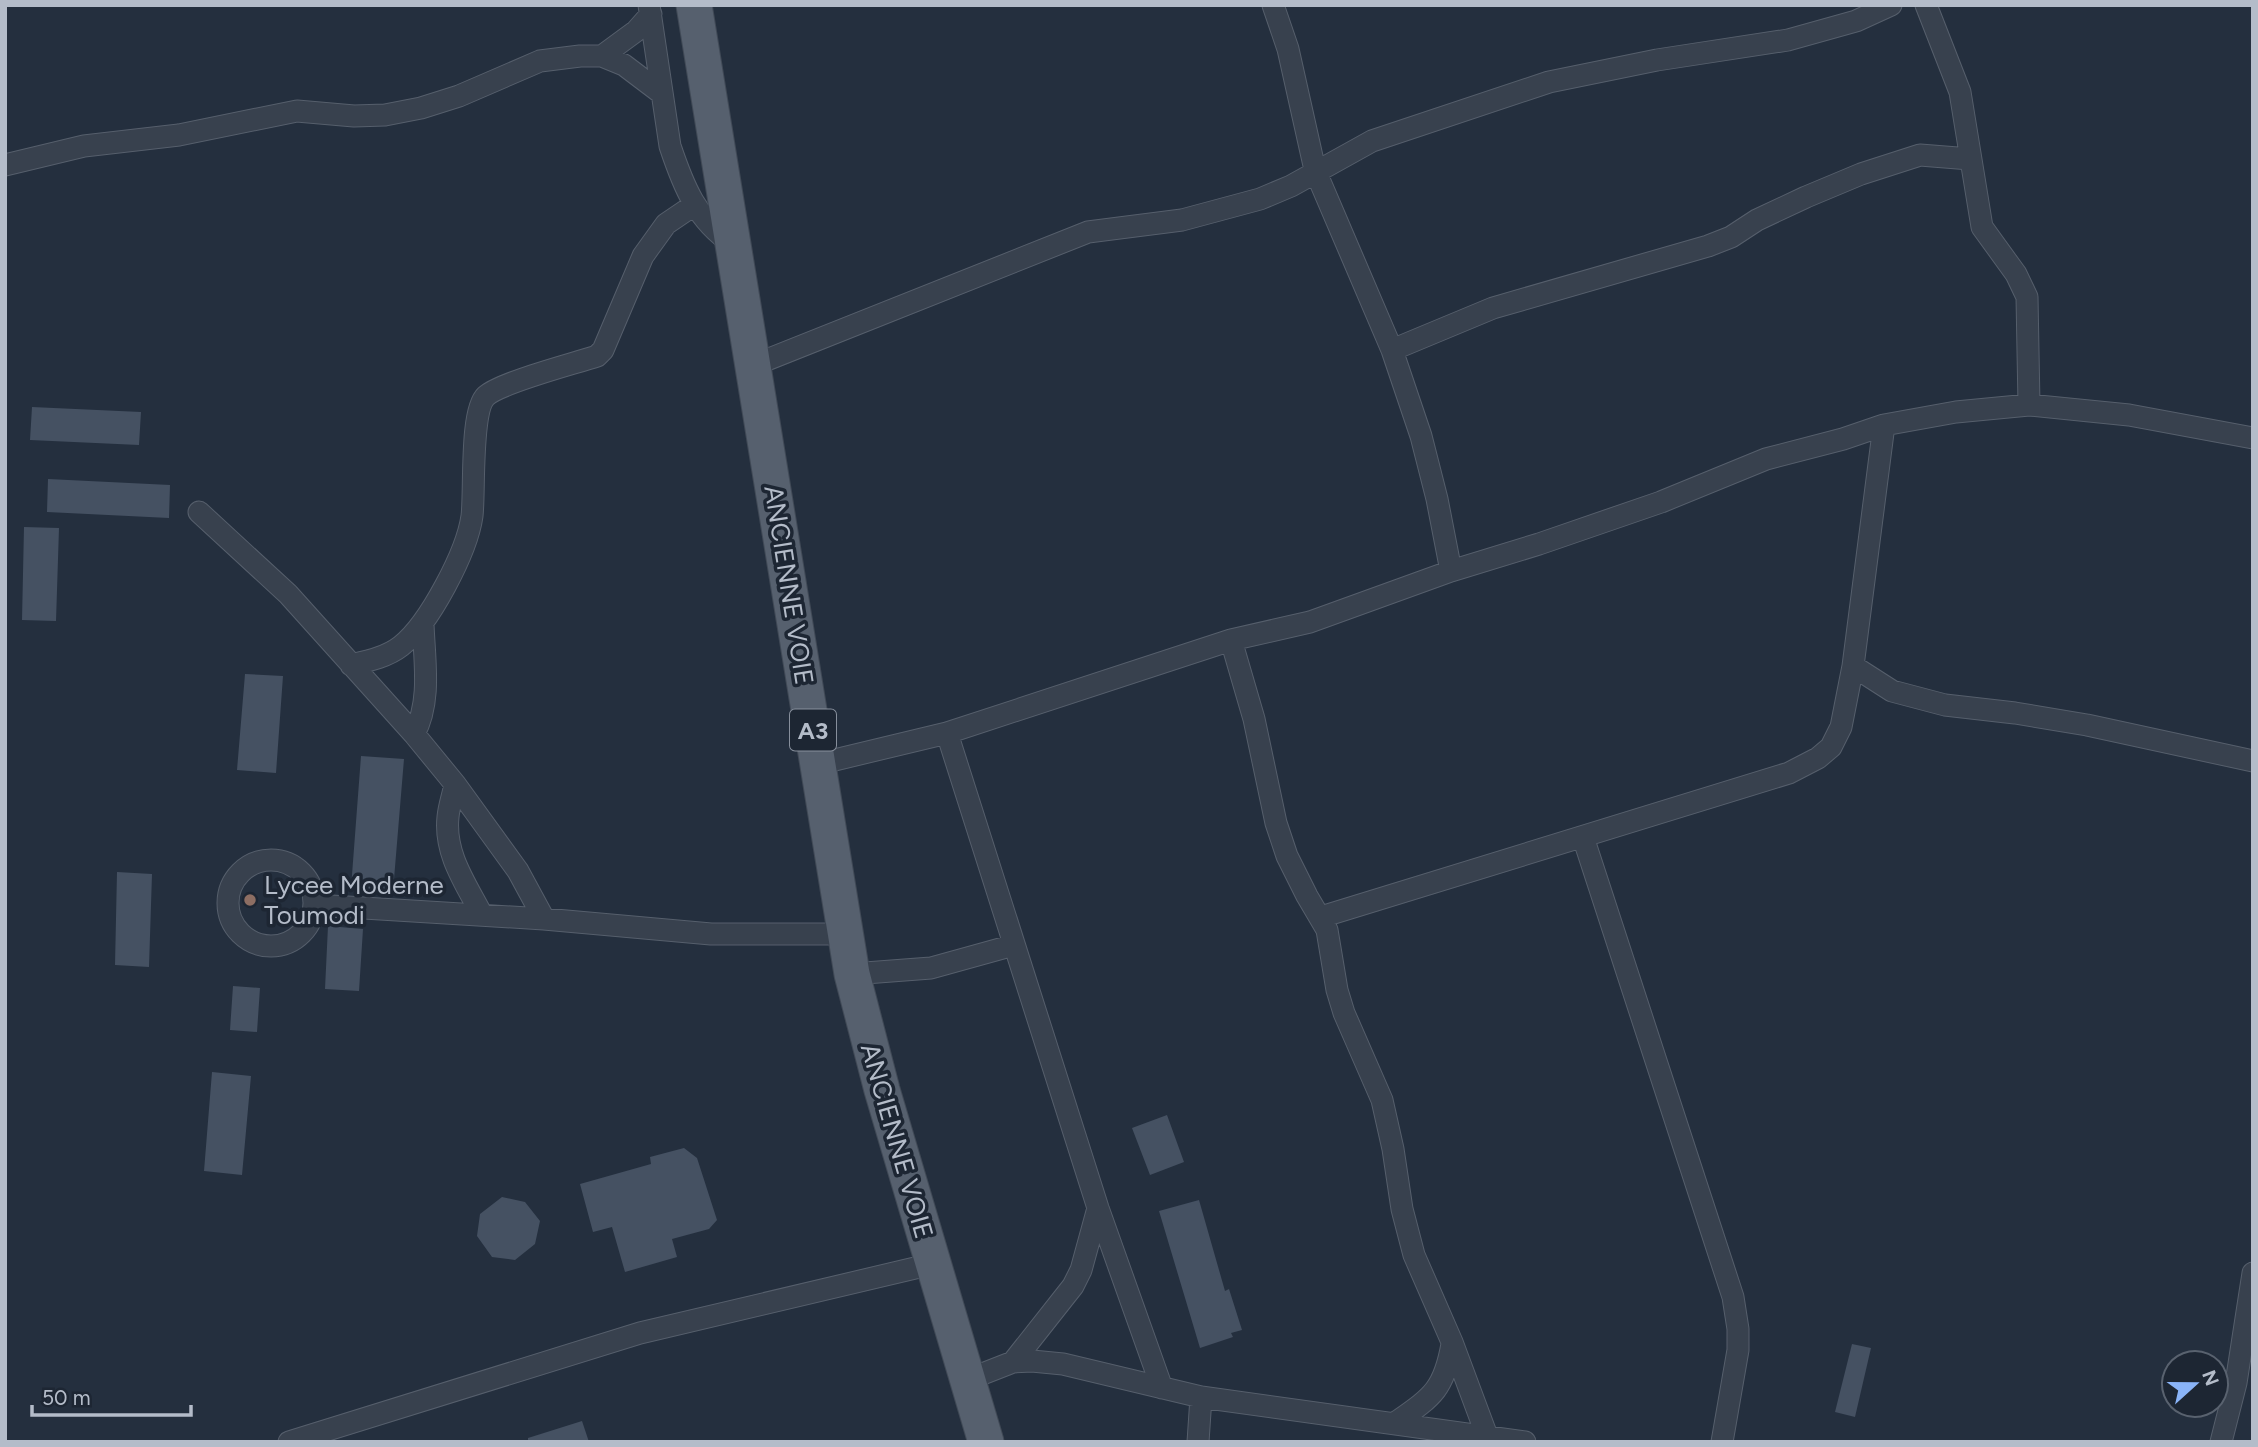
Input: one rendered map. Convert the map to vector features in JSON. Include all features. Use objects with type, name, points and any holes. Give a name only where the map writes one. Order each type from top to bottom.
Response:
[{"type":"main road","name":"ANCIENNE VOIE","points":[[694,5],[852,974],[882,1090],[986,1442]]},
{"type":"street","points":[[1273,5],[1288,49],[1315,170],[1392,350],[1421,436],[1451,571]]},
{"type":"street","points":[[754,365],[1088,232],[1182,220],[1260,200],[1372,141],[1549,82],[1657,60],[1788,40],[1856,21],[1891,5]]},
{"type":"street","points":[[1926,5],[1960,92],[1982,227],[2016,274],[2027,297],[2029,405]]},
{"type":"street","points":[[650,9],[670,146],[694,205],[708,224],[733,244]]},
{"type":"street","points":[[602,56],[636,32],[650,9]]},
{"type":"street","points":[[5,165],[84,146],[179,135],[297,111],[384,116],[459,96],[540,61],[580,56],[602,56],[624,65],[661,93]]},
{"type":"street","points":[[1392,350],[1493,308],[1708,246],[1731,237],[1757,220],[1806,197],[1898,161],[1920,155],[1970,159]]},
{"type":"street","points":[[351,665],[389,654],[400,647],[424,623],[449,577],[472,517],[476,434],[480,404],[485,397],[504,386],[597,356],[603,350],[643,256],[666,225],[694,205]]},
{"type":"street","points":[[818,764],[947,733],[1231,640],[1310,622],[1451,571],[1661,502],[1766,459],[1843,439],[1884,425],[1956,412],[2029,405],[2129,415],[2253,438]]},
{"type":"street","points":[[1321,917],[1789,773],[1818,758],[1831,747],[1841,727],[1853,666],[1884,425]]},
{"type":"street","points":[[199,512],[288,594],[414,734],[455,784],[518,872],[544,919]]},
{"type":"street","points":[[414,734],[422,716],[425,699],[424,623]]},
{"type":"street","points":[[1231,640],[1254,719],[1276,823],[1287,856],[1327,930],[1337,990],[1344,1013],[1382,1100],[1402,1209],[1414,1255],[1452,1342],[1487,1436]]},
{"type":"street","points":[[1853,666],[1892,691],[1926,701],[2087,725],[2253,761]]},
{"type":"street","points":[[947,733],[1098,1208],[1162,1388]]},
{"type":"street","points":[[455,784],[448,818],[449,848],[454,863],[482,915]]},
{"type":"street","points":[[1583,837],[1733,1297],[1738,1350],[1723,1442]]},
{"type":"street","points":[[263,860],[282,861],[299,870],[311,886],[314,905],[310,923],[297,938],[279,946],[260,945],[243,936],[232,920],[228,901],[233,883],[246,868],[263,860]]},
{"type":"street","points":[[314,905],[544,919],[710,934],[845,934]]},
{"type":"street","points":[[852,974],[931,968],[1014,945]]},
{"type":"street","points":[[1013,1362],[1073,1286],[1081,1270],[1098,1208]]},
{"type":"street","points":[[289,1442],[640,1333],[932,1264]]},
{"type":"street","points":[[2221,1442],[2236,1382],[2253,1273]]},
{"type":"street","points":[[1395,1423],[1428,1399],[1441,1385],[1448,1368],[1452,1342]]},
{"type":"street","points":[[967,1380],[1013,1362],[1063,1364],[1201,1397],[1525,1442]]},
{"type":"street","points":[[1198,1442],[1201,1397]]},
{"type":"building","points":[[32,407],[141,412],[139,445],[30,440]]},
{"type":"building","points":[[48,479],[170,485],[169,518],[47,512]]},
{"type":"building","points":[[24,527],[59,528],[56,621],[22,620]]},
{"type":"building","points":[[245,674],[283,676],[276,773],[237,770]]},
{"type":"building","points":[[361,756],[404,759],[393,891],[351,888]]},
{"type":"building","points":[[117,872],[152,874],[149,967],[115,965]]},
{"type":"building","points":[[328,926],[363,929],[359,991],[325,989]]},
{"type":"building","points":[[233,986],[260,988],[257,1032],[230,1030]]},
{"type":"building","points":[[212,1072],[251,1076],[242,1175],[204,1171]]},
{"type":"building","points":[[1167,1115],[1184,1162],[1150,1175],[1132,1128]]},
{"type":"building","points":[[684,1148],[697,1158],[717,1220],[709,1229],[672,1239],[677,1257],[625,1272],[612,1227],[593,1232],[580,1184],[651,1164],[650,1157]]},
{"type":"building","points":[[502,1197],[525,1202],[540,1221],[535,1244],[515,1260],[492,1257],[477,1236],[480,1214]]},
{"type":"building","points":[[1199,1200],[1225,1291],[1229,1289],[1242,1330],[1231,1333],[1233,1337],[1200,1348],[1159,1211]]},
{"type":"building","points":[[1852,1344],[1871,1348],[1855,1417],[1835,1412]]},
{"type":"building","points":[[582,1421],[589,1442],[528,1442],[528,1438]]},
{"type":"place","name":"Lycee Moderne Toumodi","points":[[250,900]]}]
